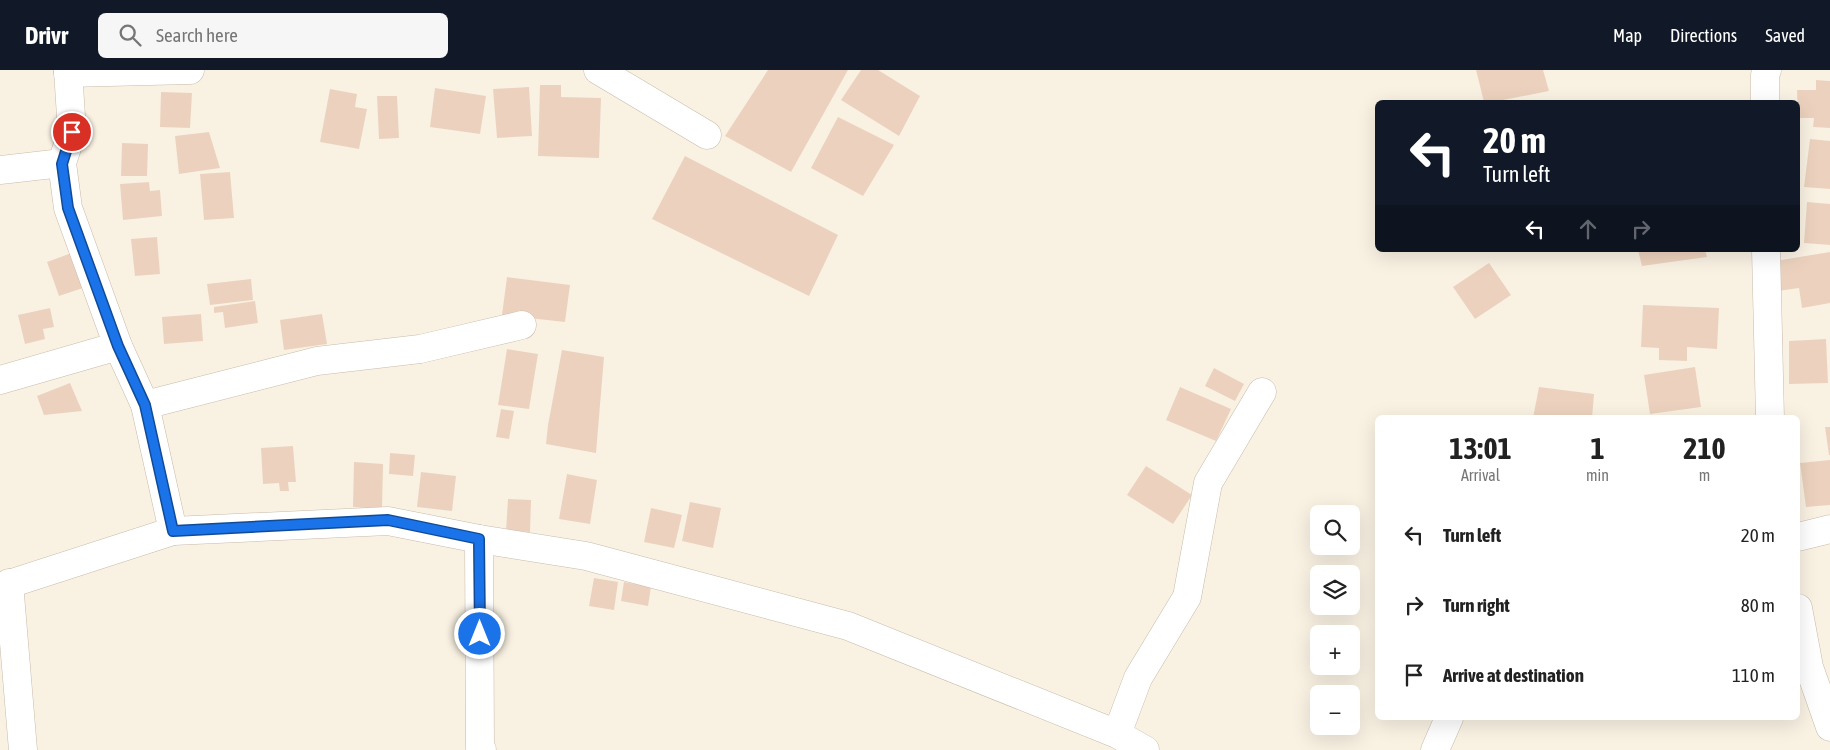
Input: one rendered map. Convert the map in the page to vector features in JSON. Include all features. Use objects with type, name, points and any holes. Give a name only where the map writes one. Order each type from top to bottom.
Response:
[{"type":"street","points":[[173,531],[145,405],[118,346],[68,208],[62,164],[72,132],[68,72],[190,70]]},
{"type":"street","points":[[598,70],[707,134]]},
{"type":"street","points":[[1765,100],[1765,75],[1767,70]]},
{"type":"street","points":[[0,170],[62,164]]},
{"type":"street","points":[[1766,252],[1770,415]]},
{"type":"street","points":[[145,405],[317,361],[420,349],[522,325]]},
{"type":"street","points":[[0,380],[118,346]]},
{"type":"street","points":[[1117,734],[1138,678],[1187,597],[1208,483],[1262,392]]},
{"type":"street","points":[[23,750],[4,585],[173,531],[388,520],[479,539],[586,556],[848,626],[1117,734],[1145,750]]},
{"type":"street","points":[[1800,536],[1830,529]]},
{"type":"street","points":[[479,539],[480,748],[482,750]]},
{"type":"street","points":[[1800,619],[1809,667],[1830,727]]},
{"type":"street","points":[[1435,750],[1448,720]]},
{"type":"building","points":[[768,70],[848,70],[791,172],[725,136]]},
{"type":"building","points":[[861,70],[878,70],[920,96],[899,136],[841,100]]},
{"type":"building","points":[[1476,70],[1543,70],[1549,91],[1503,100],[1484,100]]},
{"type":"building","points":[[1816,80],[1830,81],[1830,128],[1813,127],[1814,118],[1800,118],[1800,100],[1797,100],[1797,90],[1816,90]]},
{"type":"building","points":[[540,85],[561,85],[561,97],[601,98],[599,158],[538,156]]},
{"type":"building","points":[[529,87],[532,136],[497,138],[493,89]]},
{"type":"building","points":[[435,88],[486,96],[480,134],[430,127]]},
{"type":"building","points":[[330,89],[357,94],[355,107],[367,109],[359,149],[320,142]]},
{"type":"building","points":[[161,92],[192,93],[190,128],[160,127]]},
{"type":"building","points":[[377,96],[397,96],[399,138],[379,139]]},
{"type":"building","points":[[838,117],[894,145],[863,196],[811,168]]},
{"type":"building","points":[[209,132],[220,168],[179,174],[175,136]]},
{"type":"building","points":[[1810,139],[1830,141],[1830,189],[1804,187]]},
{"type":"building","points":[[122,143],[148,144],[147,176],[121,176]]},
{"type":"building","points":[[685,156],[838,235],[809,296],[652,219]]},
{"type":"building","points":[[230,172],[234,218],[204,220],[200,174]]},
{"type":"building","points":[[149,182],[150,191],[160,190],[162,216],[123,220],[120,184]]},
{"type":"building","points":[[1807,202],[1830,204],[1830,245],[1804,243]]},
{"type":"building","points":[[157,237],[160,274],[135,276],[131,239]]},
{"type":"building","points":[[77,251],[89,286],[59,296],[47,262]]},
{"type":"building","points":[[1638,252],[1706,252],[1707,257],[1642,266]]},
{"type":"building","points":[[1830,252],[1830,303],[1802,308],[1799,288],[1778,291],[1775,261]]},
{"type":"building","points":[[1489,263],[1511,295],[1475,319],[1453,287]]},
{"type":"building","points":[[507,277],[570,285],[565,322],[502,315]]},
{"type":"building","points":[[251,279],[253,300],[210,305],[207,284]]},
{"type":"building","points":[[255,301],[258,323],[225,328],[223,312],[214,313],[214,307]]},
{"type":"building","points":[[1643,305],[1719,308],[1717,349],[1687,347],[1687,361],[1659,360],[1659,348],[1641,347]]},
{"type":"building","points":[[50,308],[54,327],[43,329],[45,339],[25,344],[18,315]]},
{"type":"building","points":[[201,314],[203,341],[164,344],[162,317]]},
{"type":"building","points":[[322,314],[327,344],[284,350],[280,320]]},
{"type":"building","points":[[1826,339],[1828,383],[1789,384],[1789,341]]},
{"type":"building","points":[[507,349],[538,354],[529,409],[498,405]]},
{"type":"building","points":[[562,350],[604,357],[596,453],[546,444]]},
{"type":"building","points":[[1695,367],[1701,407],[1650,414],[1644,375]]},
{"type":"building","points":[[1214,368],[1244,384],[1235,401],[1205,386]]},
{"type":"building","points":[[70,383],[82,411],[44,415],[37,396]]},
{"type":"building","points":[[1180,387],[1231,409],[1216,441],[1166,420]]},
{"type":"building","points":[[1539,387],[1594,394],[1592,415],[1534,415]]},
{"type":"building","points":[[501,409],[514,411],[509,439],[496,437]]},
{"type":"building","points":[[1825,427],[1830,427],[1830,455],[1829,455]]},
{"type":"building","points":[[293,446],[296,482],[288,482],[289,491],[280,491],[279,483],[263,484],[261,448]]},
{"type":"building","points":[[390,453],[415,455],[413,476],[389,474]]},
{"type":"building","points":[[1830,460],[1830,505],[1806,507],[1800,463]]},
{"type":"building","points":[[354,462],[383,464],[382,509],[353,507]]},
{"type":"building","points":[[1146,466],[1192,495],[1173,524],[1127,495]]},
{"type":"building","points":[[421,472],[456,476],[452,511],[417,507]]},
{"type":"building","points":[[567,474],[597,480],[590,524],[559,519]]},
{"type":"building","points":[[508,499],[531,500],[530,532],[506,531]]},
{"type":"building","points":[[690,502],[721,508],[713,548],[682,541]]},
{"type":"building","points":[[651,508],[682,515],[674,548],[644,542]]},
{"type":"building","points":[[594,578],[618,582],[614,610],[589,606]]},
{"type":"building","points":[[624,582],[651,587],[648,606],[621,601]]},
{"type":"route","points":[[72,132],[62,164],[68,208],[118,346],[145,405],[173,531],[388,520],[479,539],[480,634]]}]
